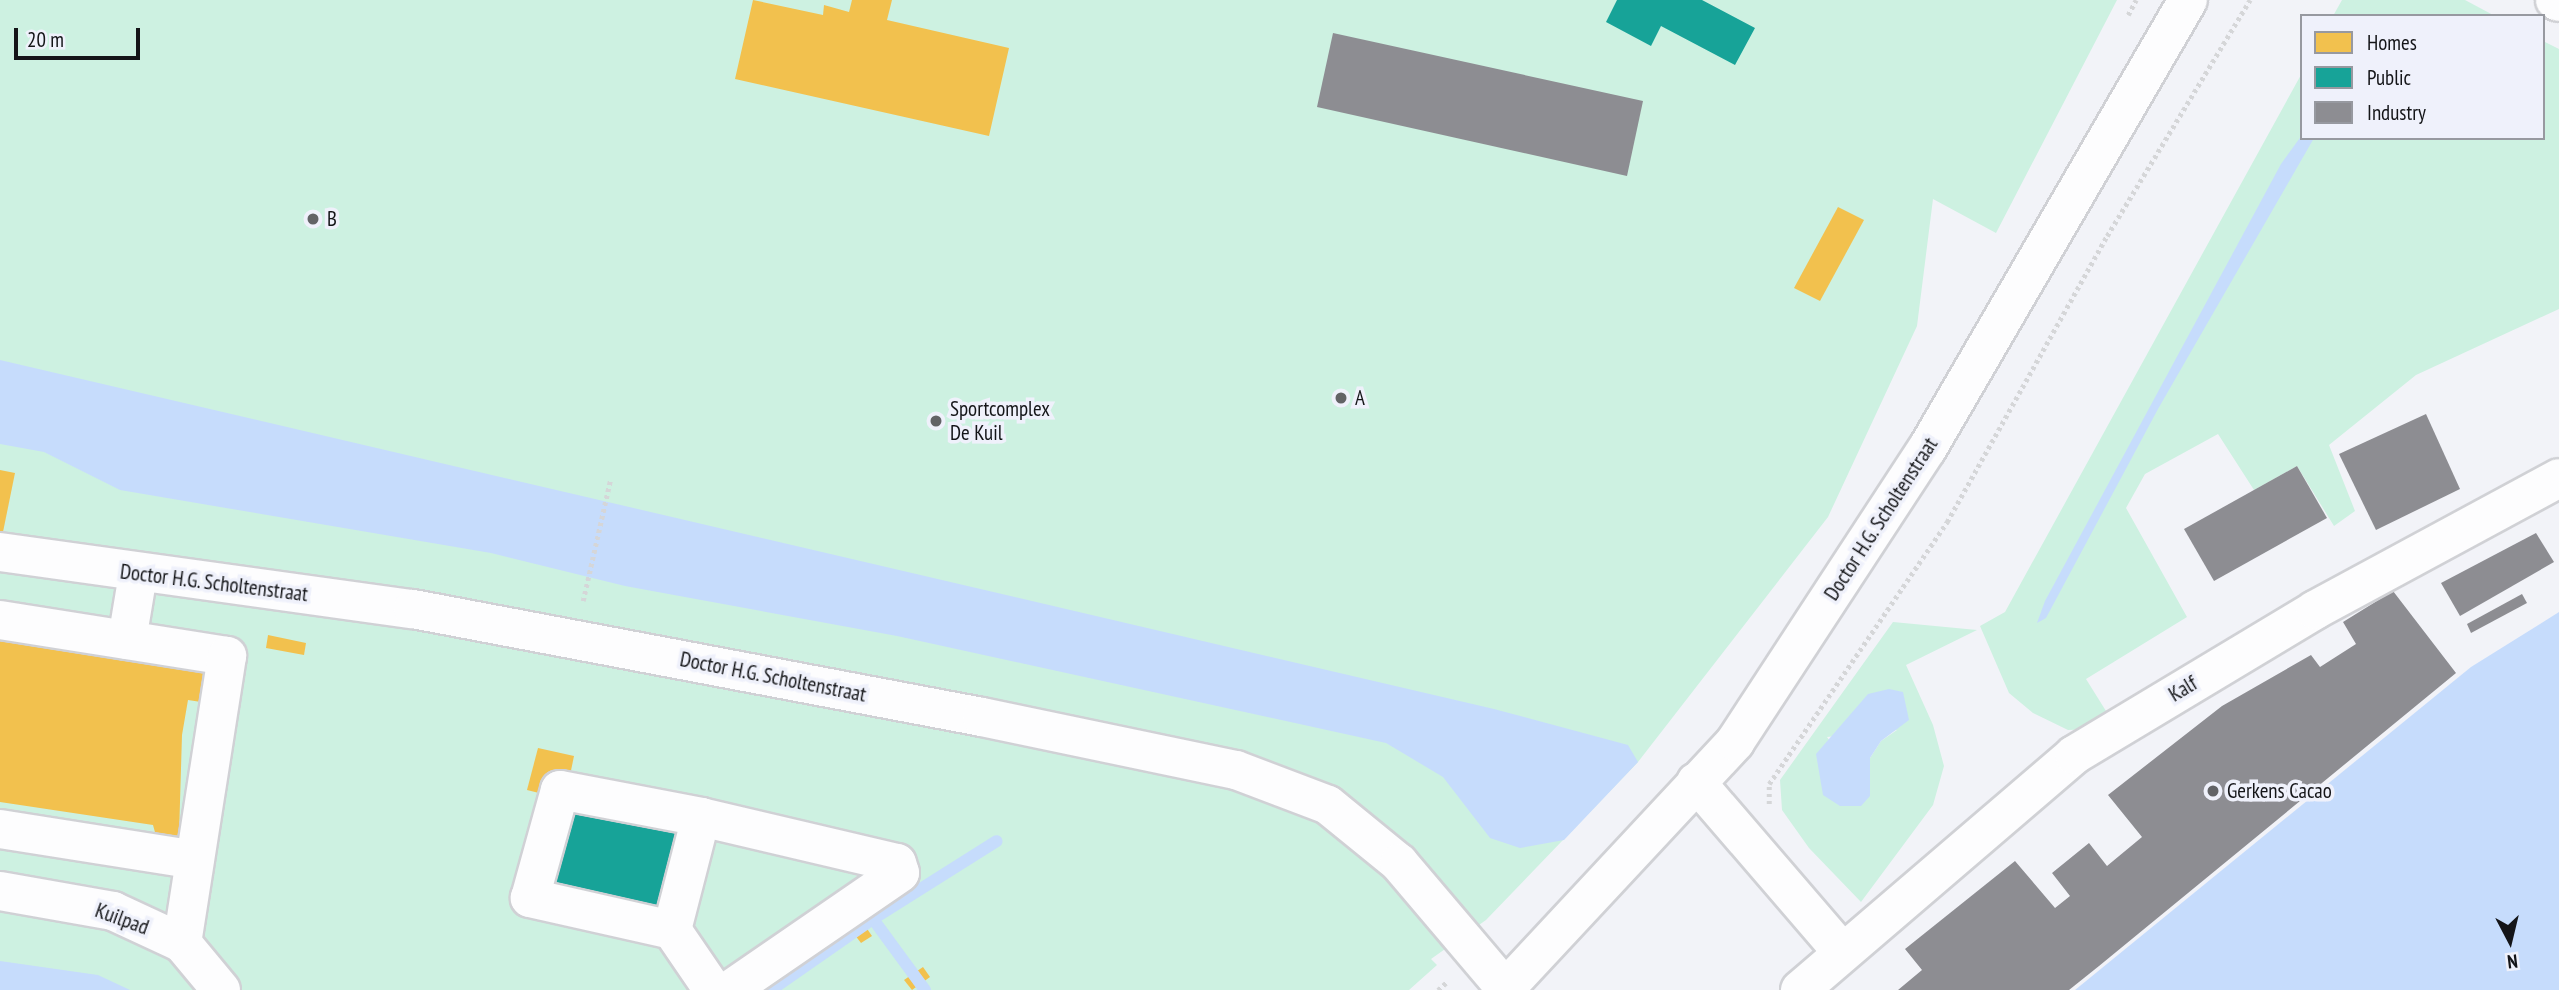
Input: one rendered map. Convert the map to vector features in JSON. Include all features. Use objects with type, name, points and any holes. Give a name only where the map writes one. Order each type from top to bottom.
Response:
[{"type":"street","name":"Doctor H.G. Scholtenstraat","points":[[0,552],[138,574],[413,609],[1236,770],[1328,805],[1399,863],[1505,989],[1735,742],[1927,449],[2188,0]]},
{"type":"street","name":"Kalf","points":[[1800,990],[2074,755],[2315,610],[2559,478]]},
{"type":"street","points":[[127,640],[138,574]]},
{"type":"street","points":[[0,620],[227,656],[182,943]]},
{"type":"street","points":[[1696,782],[1843,953]]},
{"type":"street","points":[[713,990],[672,930],[530,898],[560,790],[701,817],[897,863],[900,873],[730,990]]},
{"type":"street","points":[[672,930],[701,817]]},
{"type":"street","points":[[0,829],[195,860]]},
{"type":"street","name":"Kuilpad","points":[[0,891],[113,912],[182,943],[221,990]]},
{"type":"path","points":[[2123,24],[2136,0]]},
{"type":"path","points":[[1772,809],[1769,784],[1947,522],[2107,236],[2250,0]]},
{"type":"path","points":[[575,640],[610,481]]},
{"type":"path","points":[[1438,990],[1478,954]]},
{"type":"green space","name":"Sportcomplex De Kuil","points":[[0,0],[2117,0],[1996,233],[1933,199],[1917,326],[1828,517],[1638,762],[1486,920],[1431,959],[1437,965],[1409,990],[0,990]]},
{"type":"green space","points":[[2342,0],[2465,0],[2491,14],[2334,14]]},
{"type":"green space","points":[[2545,42],[2559,49],[2559,309],[2416,375],[2329,445],[2355,511],[2334,526],[2297,466],[2254,490],[2218,434],[2145,474],[2126,508],[2187,617],[2086,679],[2111,719],[2090,729],[2068,730],[2033,713],[2009,693],[1980,626],[2005,612],[2300,77],[2300,140],[2545,140]]},
{"type":"green space","points":[[1893,622],[1977,630],[1906,665],[1933,725],[1944,766],[1933,805],[1861,902],[1809,848],[1782,810],[1780,780]],"holes":[[[1897,730],[1881,741],[1870,758],[1870,796],[1827,737]]]},
{"type":"water","points":[[2300,138],[2300,140],[2313,140],[2158,409],[2046,618],[2037,623],[2045,601],[2281,164]]},
{"type":"water","points":[[0,360],[1494,709],[1628,745],[1638,762],[1564,840],[1520,848],[1490,838],[1443,777],[1386,743],[897,636],[625,586],[491,553],[120,490],[44,452],[0,444]]},
{"type":"water","points":[[2559,612],[2559,990],[2075,990],[2471,667]]},
{"type":"water","points":[[1889,689],[1903,692],[1909,720],[1881,741],[1870,758],[1870,796],[1861,806],[1840,806],[1823,795],[1816,754],[1868,694]]},
{"type":"water","points":[[0,961],[98,975],[130,990],[0,990]]},
{"type":"building: Homes","points":[[753,0],[823,15],[824,5],[849,12],[852,0],[892,0],[887,20],[1009,48],[989,136],[735,79]]},
{"type":"building: Homes","points":[[1838,207],[1864,220],[1820,301],[1794,288]]},
{"type":"building: Homes","points":[[0,470],[15,473],[3,532],[0,531]]},
{"type":"building: Homes","points":[[0,634],[206,664],[201,702],[188,700],[182,735],[179,836],[156,836],[153,825],[0,802]]},
{"type":"building: Homes","points":[[268,635],[306,643],[304,655],[266,648]]},
{"type":"building: Homes","points":[[538,748],[574,756],[567,790],[555,797],[527,790]]},
{"type":"building: Homes","points":[[859,917],[872,936],[861,943],[848,926]]},
{"type":"building: Homes","points":[[923,967],[930,977],[912,990],[904,980]]},
{"type":"building: Public","points":[[1617,0],[1702,0],[1755,28],[1735,65],[1661,26],[1651,46],[1606,22]]},
{"type":"building: Public","points":[[562,794],[685,824],[663,916],[539,886]]},
{"type":"building: Industry","points":[[1333,33],[1643,101],[1627,176],[1317,107]]},
{"type":"building: Industry","points":[[2426,414],[2460,489],[2376,530],[2339,454]]},
{"type":"building: Industry","points":[[2297,466],[2327,518],[2214,581],[2184,529]]},
{"type":"building: Industry","points":[[2536,533],[2554,562],[2460,616],[2441,583]]},
{"type":"building: Industry","name":"Gerkens Cacao","points":[[2393,591],[2456,673],[2099,966],[2069,990],[1898,990],[1922,970],[1905,949],[2015,861],[2055,908],[2070,896],[2052,873],[2089,843],[2107,866],[2142,837],[2108,795],[2222,706],[2311,655],[2320,667],[2356,644],[2343,622]]},
{"type":"building: Industry","points":[[2522,594],[2527,603],[2471,633],[2467,624]]},
{"type":"waterway","points":[[925,990],[873,919],[997,841]]},
{"type":"waterway","points":[[771,990],[867,923]]},
{"type":"place","name":"B","points":[[313,219]]},
{"type":"place","name":"A","points":[[1341,398]]},
{"type":"place","name":"Sportcomplex De Kuil","points":[[936,421]]},
{"type":"place","name":"Gerkens Cacao","points":[[2213,791]]}]
